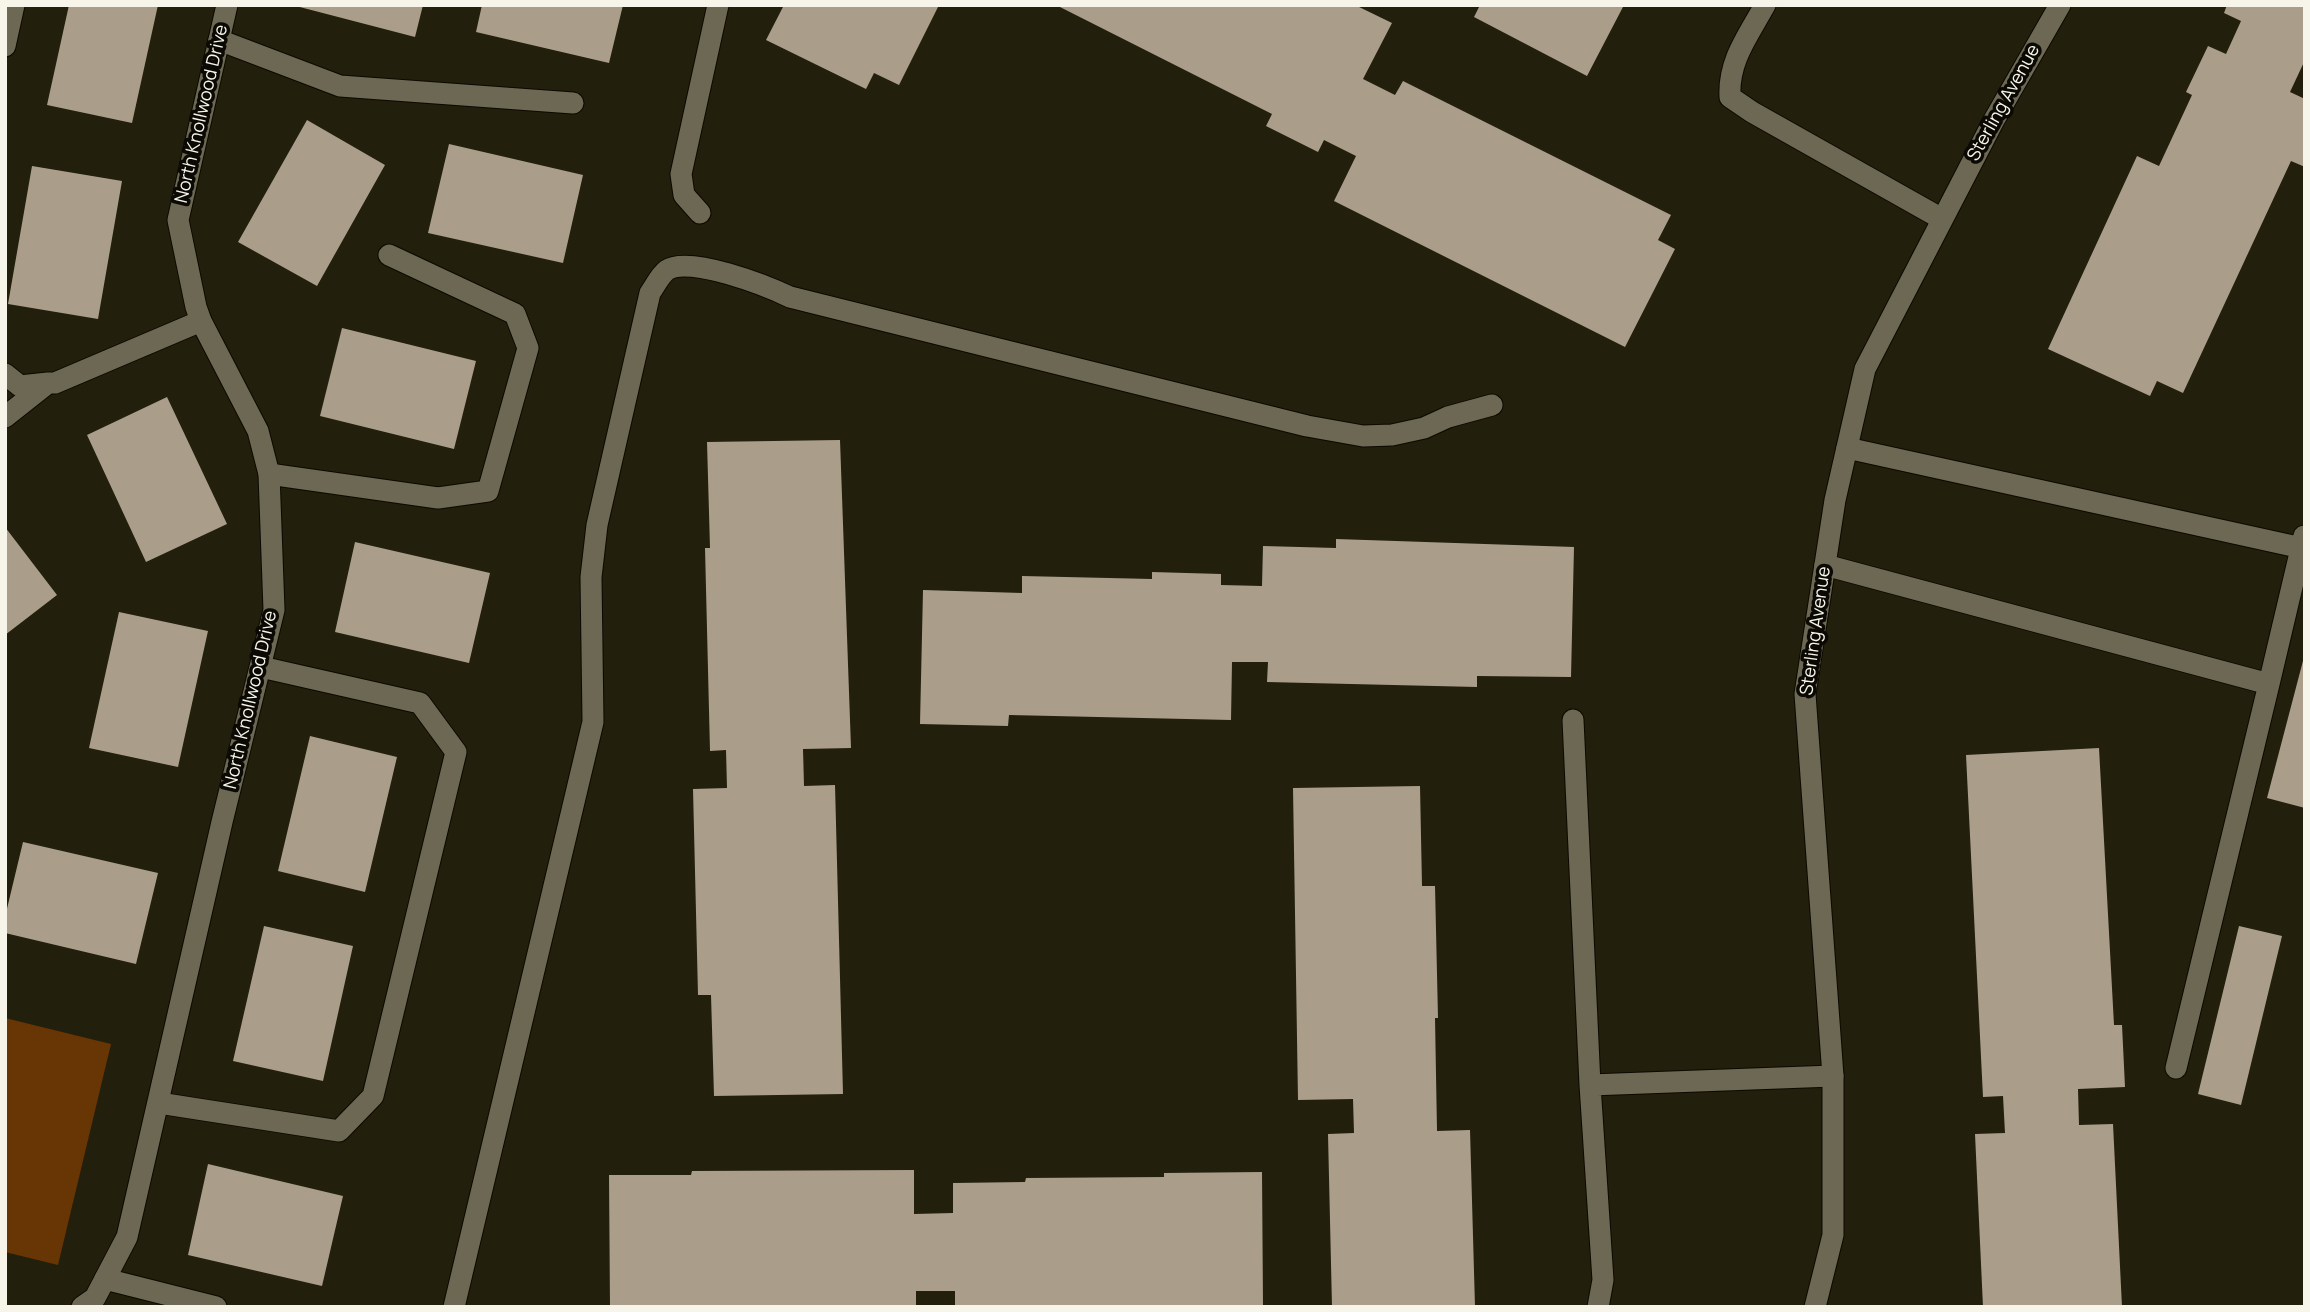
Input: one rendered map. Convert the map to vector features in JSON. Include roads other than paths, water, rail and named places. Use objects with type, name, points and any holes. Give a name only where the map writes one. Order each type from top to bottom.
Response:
[{"type":"street","points":[[5,46],[14,5]]},
{"type":"street","name":"North Knollwood Drive","points":[[82,1307],[95,1298],[127,1237],[222,822],[275,610],[269,474],[258,431],[201,321],[178,220],[226,5]]},
{"type":"street","points":[[700,213],[684,195],[681,174],[718,5]]},
{"type":"street","points":[[1765,5],[1738,53],[1729,78],[1730,97],[1942,219]]},
{"type":"street","name":"Sterling Avenue","points":[[1815,1307],[1833,1235],[1833,1076],[1805,694],[1835,500],[1865,369],[1994,120],[2060,5]]},
{"type":"street","points":[[219,40],[340,86],[573,103]]},
{"type":"street","points":[[269,474],[438,498],[488,491],[528,348],[515,314],[389,255]]},
{"type":"street","points":[[454,1307],[593,722],[591,577],[597,525],[650,293],[666,271],[680,265],[710,270],[763,283],[790,297],[1307,426],[1363,436],[1392,435],[1424,428],[1448,417],[1492,405]]},
{"type":"street","points":[[5,374],[19,386],[55,383],[201,321]]},
{"type":"street","points":[[5,417],[48,383]]},
{"type":"street","points":[[1847,448],[2303,542],[2176,1068]]},
{"type":"street","points":[[1825,565],[2269,684]]},
{"type":"street","points":[[159,1103],[339,1131],[373,1097],[456,752],[420,703],[261,667]]},
{"type":"street","points":[[1573,720],[1602,1280],[1598,1307]]},
{"type":"street","points":[[1590,1085],[1833,1076]]},
{"type":"street","points":[[106,1279],[216,1307]]}]
